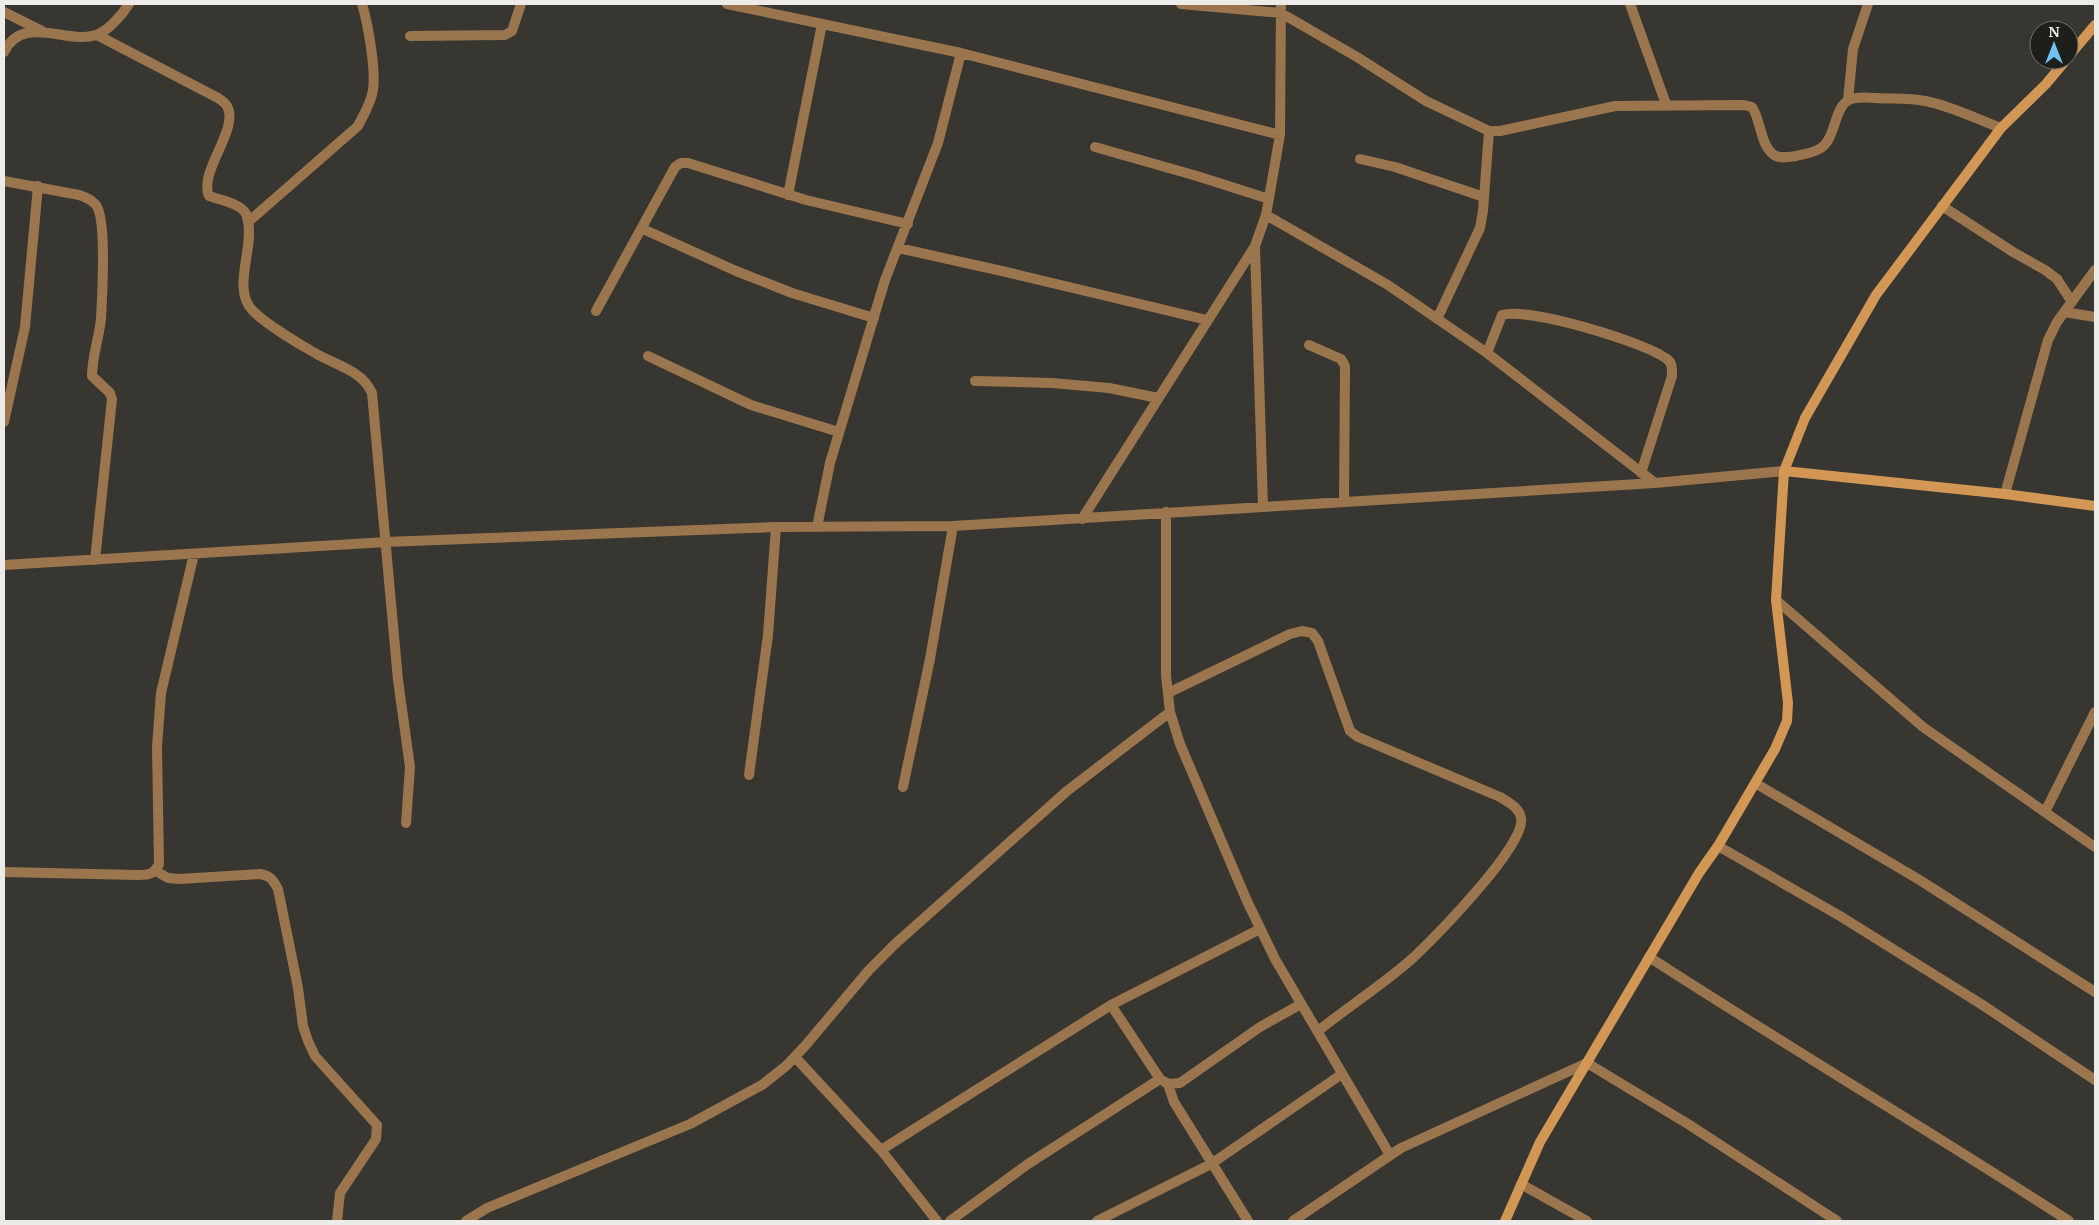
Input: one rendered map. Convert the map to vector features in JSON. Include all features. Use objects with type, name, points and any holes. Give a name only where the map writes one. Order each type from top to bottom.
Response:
[{"type":"street","points":[[4,12],[42,31],[81,38],[97,35],[116,20],[129,4]]},
{"type":"street","points":[[248,222],[358,126],[369,107],[374,89],[373,64],[362,4]]},
{"type":"street","points":[[410,36],[505,35],[512,31],[521,4]]},
{"type":"street","points":[[727,4],[766,8],[822,24],[961,53],[1280,134]]},
{"type":"street","points":[[1181,4],[1281,8],[1426,101],[1490,131],[1500,131],[1614,106],[1734,104],[1752,106],[1767,146],[1774,154],[1781,158],[1816,151],[1823,147],[1830,138],[1842,108],[1848,100],[1853,49],[1868,4]]},
{"type":"street","points":[[1630,4],[1666,104]]},
{"type":"street","points":[[1082,519],[1255,246],[1266,215],[1280,134],[1281,8]]},
{"type":"street","points":[[788,195],[822,24]]},
{"type":"street","points":[[2079,44],[2095,25]]},
{"type":"street","points":[[4,52],[6,47],[19,36],[42,31]]},
{"type":"street","points":[[97,35],[218,98],[227,107],[229,118],[226,133],[206,189],[210,196],[238,206],[246,212],[250,232],[242,284],[244,297],[252,309],[315,354],[359,376],[368,385],[372,394],[398,680],[410,767],[406,823]]},
{"type":"street","points":[[817,527],[824,482],[885,280],[938,143],[961,53]]},
{"type":"street","points":[[1505,1221],[1540,1142],[1699,873],[1718,846],[1755,783],[1788,721],[1788,704],[1776,600],[1784,471],[1805,418],[1876,295],[2001,128],[2058,70]]},
{"type":"street","points":[[1848,100],[1906,99],[1926,101],[1950,108],[2001,128]]},
{"type":"street","points":[[1437,319],[1480,228],[1490,131]]},
{"type":"street","points":[[1096,147],[1269,199]]},
{"type":"street","points":[[1360,159],[1395,167],[1484,197]]},
{"type":"street","points":[[596,311],[675,167],[681,163],[688,163],[788,195],[908,224]]},
{"type":"street","points":[[4,181],[38,186],[89,199],[97,206],[101,217],[103,250],[101,318],[92,376],[110,392],[112,399],[95,560]]},
{"type":"street","points":[[4,422],[25,327],[38,186]]},
{"type":"street","points":[[1942,206],[2013,252],[2045,270],[2057,279],[2072,302]]},
{"type":"street","points":[[1266,215],[1388,285],[1488,353],[1655,484]]},
{"type":"street","points":[[642,229],[784,290],[874,318]]},
{"type":"street","points":[[1255,246],[1263,506]]},
{"type":"street","points":[[898,248],[1208,320]]},
{"type":"street","points":[[2005,494],[2048,340],[2064,312],[2095,270]]},
{"type":"street","points":[[2064,312],[2095,317]]},
{"type":"street","points":[[1488,353],[1502,316],[1511,313],[1534,316],[1592,330],[1654,352],[1669,360],[1673,366],[1672,376],[1641,473]]},
{"type":"street","points":[[1309,345],[1341,359],[1345,366],[1344,502]]},
{"type":"street","points":[[648,356],[751,405],[839,432]]},
{"type":"street","points":[[975,381],[1052,383],[1109,388],[1158,398]]},
{"type":"street","points":[[4,565],[386,542],[577,534],[776,527],[953,526],[1655,484],[1784,471],[2005,494],[2095,506]]},
{"type":"street","points":[[1166,512],[1166,675],[1170,712],[1180,744],[1260,929],[1275,959],[1390,1155]]},
{"type":"street","points":[[904,787],[930,659],[953,526]]},
{"type":"street","points":[[749,775],[768,635],[776,527]]},
{"type":"street","points":[[4,872],[138,875],[150,874],[156,870],[159,864],[157,747],[161,693],[194,554]]},
{"type":"street","points":[[1776,600],[1922,727],[2095,847]]},
{"type":"street","points":[[1168,693],[1290,634],[1302,631],[1312,633],[1318,641],[1350,731],[1358,737],[1500,798],[1518,809],[1522,819],[1520,832],[1508,852],[1450,920],[1413,958],[1318,1031]]},
{"type":"street","points":[[466,1221],[487,1208],[534,1187],[559,1179],[690,1124],[762,1085],[795,1057],[869,970],[895,944],[1067,791],[1170,712]]},
{"type":"street","points":[[2045,812],[2095,712]]},
{"type":"street","points":[[1755,783],[1918,878],[2095,992]]},
{"type":"street","points":[[1718,846],[1840,916],[1981,1004],[2095,1080]]},
{"type":"street","points":[[156,870],[168,878],[179,880],[267,875],[273,880],[278,889],[298,988],[303,1026],[308,1041],[316,1056],[377,1125],[376,1139],[340,1193],[337,1221]]},
{"type":"street","points":[[881,1150],[1111,1005],[1260,929]]},
{"type":"street","points":[[1649,957],[1777,1040],[1973,1159],[2069,1221]]},
{"type":"street","points":[[950,1221],[1028,1164],[1164,1082],[1180,1084],[1260,1027],[1302,1004]]},
{"type":"street","points":[[1111,1005],[1164,1082],[1211,1164],[1248,1221]]},
{"type":"street","points":[[795,1057],[881,1150],[937,1221]]},
{"type":"street","points":[[1293,1221],[1390,1155],[1440,1129],[1587,1063]]},
{"type":"street","points":[[1587,1063],[1688,1124],[1837,1221]]},
{"type":"street","points":[[1097,1221],[1211,1164],[1342,1074]]},
{"type":"street","points":[[1521,1184],[1587,1221]]}]
